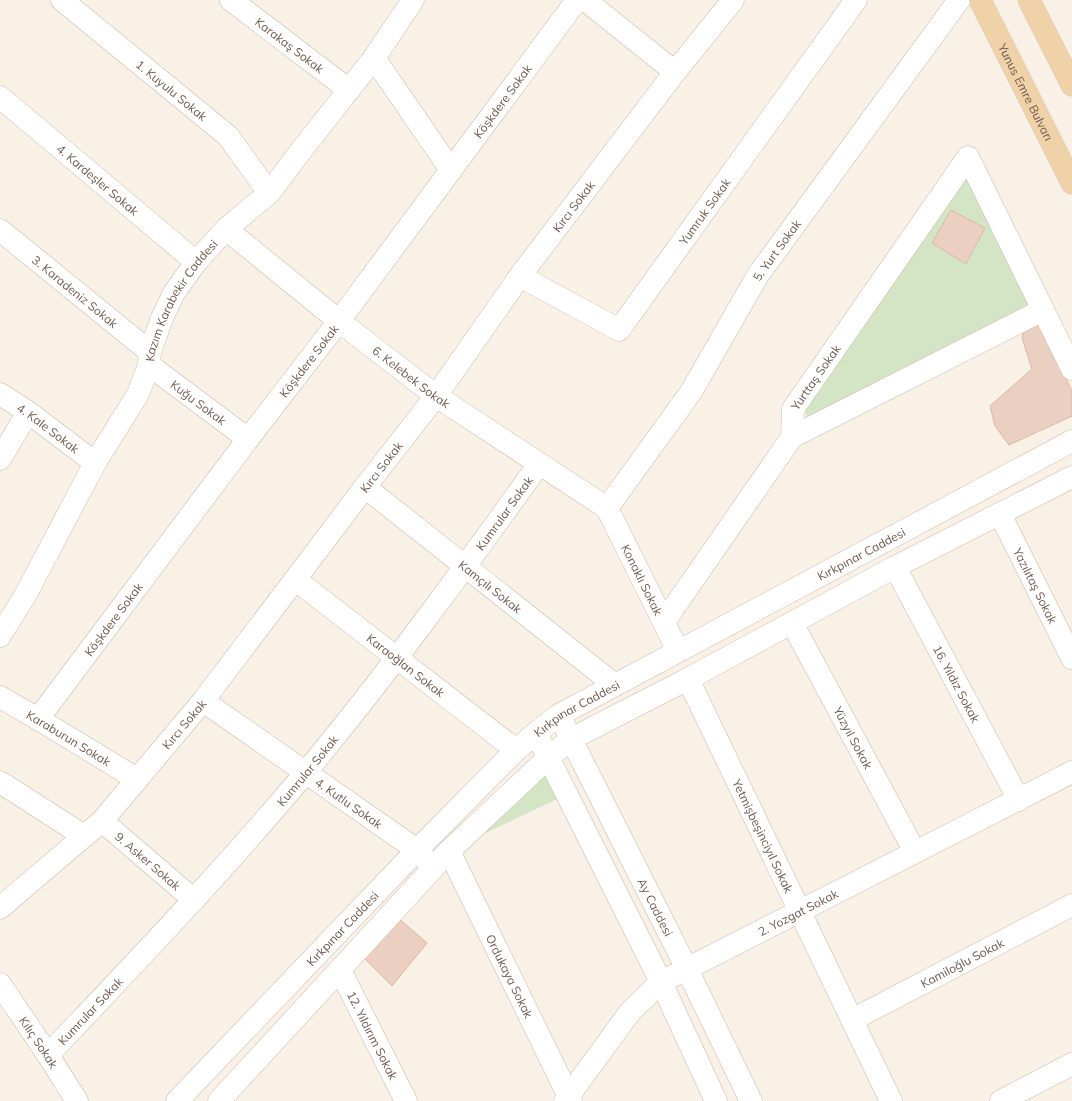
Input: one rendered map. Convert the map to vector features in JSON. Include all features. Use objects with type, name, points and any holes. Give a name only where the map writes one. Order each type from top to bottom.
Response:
[{"type":"main road","name":"Yunus Emre Bulvarı","points":[[980,0],[1072,183]]},
{"type":"main road","points":[[1029,0],[1072,85]]},
{"type":"street","name":"1. Kuyulu Sokak","points":[[62,0],[228,136],[269,193]]},
{"type":"street","name":"Karakaş Sokak","points":[[231,0],[349,90]]},
{"type":"street","name":"Kazım Karabekir Caddesi","points":[[0,636],[26,594],[95,463],[138,394],[162,318],[174,293],[196,262],[226,229],[269,193],[306,143],[374,58],[413,0]]},
{"type":"street","name":"Köşkdere Sokak","points":[[38,719],[248,439],[339,321],[577,0]]},
{"type":"street","points":[[585,0],[675,72]]},
{"type":"street","name":"Kırcı Sokak","points":[[0,908],[102,821],[203,701],[436,396],[520,276],[675,72],[733,0]]},
{"type":"street","name":"Yumruk Sokak","points":[[520,276],[619,330],[856,0]]},
{"type":"street","name":"5. Yurt Sokak","points":[[607,508],[691,392],[758,275],[959,0]]},
{"type":"street","points":[[374,58],[451,170]]},
{"type":"street","name":"4. Kardeşler Sokak","points":[[0,97],[196,262]]},
{"type":"street","name":"Yurttaş Sokak","points":[[792,437],[793,408],[968,157],[1043,310]]},
{"type":"street","name":"6. Kelebek Sokak","points":[[226,229],[339,321],[436,396],[607,508]]},
{"type":"street","name":"3. Karadeniz Sokak","points":[[0,230],[150,359]]},
{"type":"street","points":[[664,622],[792,437],[1043,310],[1072,369]]},
{"type":"street","name":"Kuğu Sokak","points":[[150,359],[248,439]]},
{"type":"street","name":"4. Kale Sokak","points":[[0,394],[28,412],[95,463]]},
{"type":"street","points":[[0,459],[28,412]]},
{"type":"street","name":"Kırkpınar Caddesi","points":[[177,1101],[417,850],[516,750],[559,714],[1072,441]]},
{"type":"street","name":"Kumrular Sokak","points":[[48,1055],[194,900],[306,772],[397,658],[540,464]]},
{"type":"street","name":"Kırkpınar Caddesi","points":[[219,1101],[433,867],[548,758],[571,739],[688,679],[895,568],[1072,477]]},
{"type":"street","name":"Kamçılı Sokak","points":[[365,487],[615,685]]},
{"type":"street","name":"Konaklı Sokak","points":[[607,508],[678,651]]},
{"type":"street","name":"Yazılıtaş Sokak","points":[[1000,514],[1072,658]]},
{"type":"street","name":"16. Yıldız Sokak","points":[[895,568],[1019,800]]},
{"type":"street","name":"Karaoğlan Sokak","points":[[296,580],[516,750]]},
{"type":"street","name":"Yüzyıl Sokak","points":[[792,623],[915,852]]},
{"type":"street","name":"Yetmişbeşinciyıl Sokak","points":[[688,679],[891,1101]]},
{"type":"street","name":"Karaburun Sokak","points":[[0,697],[137,779]]},
{"type":"street","name":"4. Kutlu Sokak","points":[[203,701],[417,850],[433,867]]},
{"type":"street","name":"Ay Caddesi","points":[[559,714],[687,969],[751,1101]]},
{"type":"street","points":[[536,732],[661,982],[716,1101]]},
{"type":"street","name":"2. Yozgat Sokak","points":[[568,1099],[630,1012],[661,982],[1072,772]]},
{"type":"street","points":[[0,782],[84,836]]},
{"type":"street","name":"9. Asker Sokak","points":[[102,821],[194,900]]},
{"type":"street","name":"Ordukaya Sokak","points":[[449,851],[568,1099]]},
{"type":"street","name":"Kamiloğlu Sokak","points":[[852,1020],[1072,905]]},
{"type":"street","name":"12. Yıldırım Sokak","points":[[340,970],[406,1101]]},
{"type":"street","name":"Kılıç Sokak","points":[[0,984],[77,1101]]},
{"type":"street","points":[[1001,1101],[1072,1064]]},
{"type":"green space","points":[[967,175],[1032,307],[808,420],[805,411]]},
{"type":"green space","points":[[548,762],[564,796],[479,836]]},
{"type":"building","points":[[951,210],[985,228],[966,264],[932,243]]},
{"type":"building","points":[[1026,319],[1039,324],[1072,391],[1072,416],[1009,445],[995,426],[990,406],[1032,369],[1022,338]]},
{"type":"building","points":[[397,917],[427,943],[392,986],[361,955]]}]
